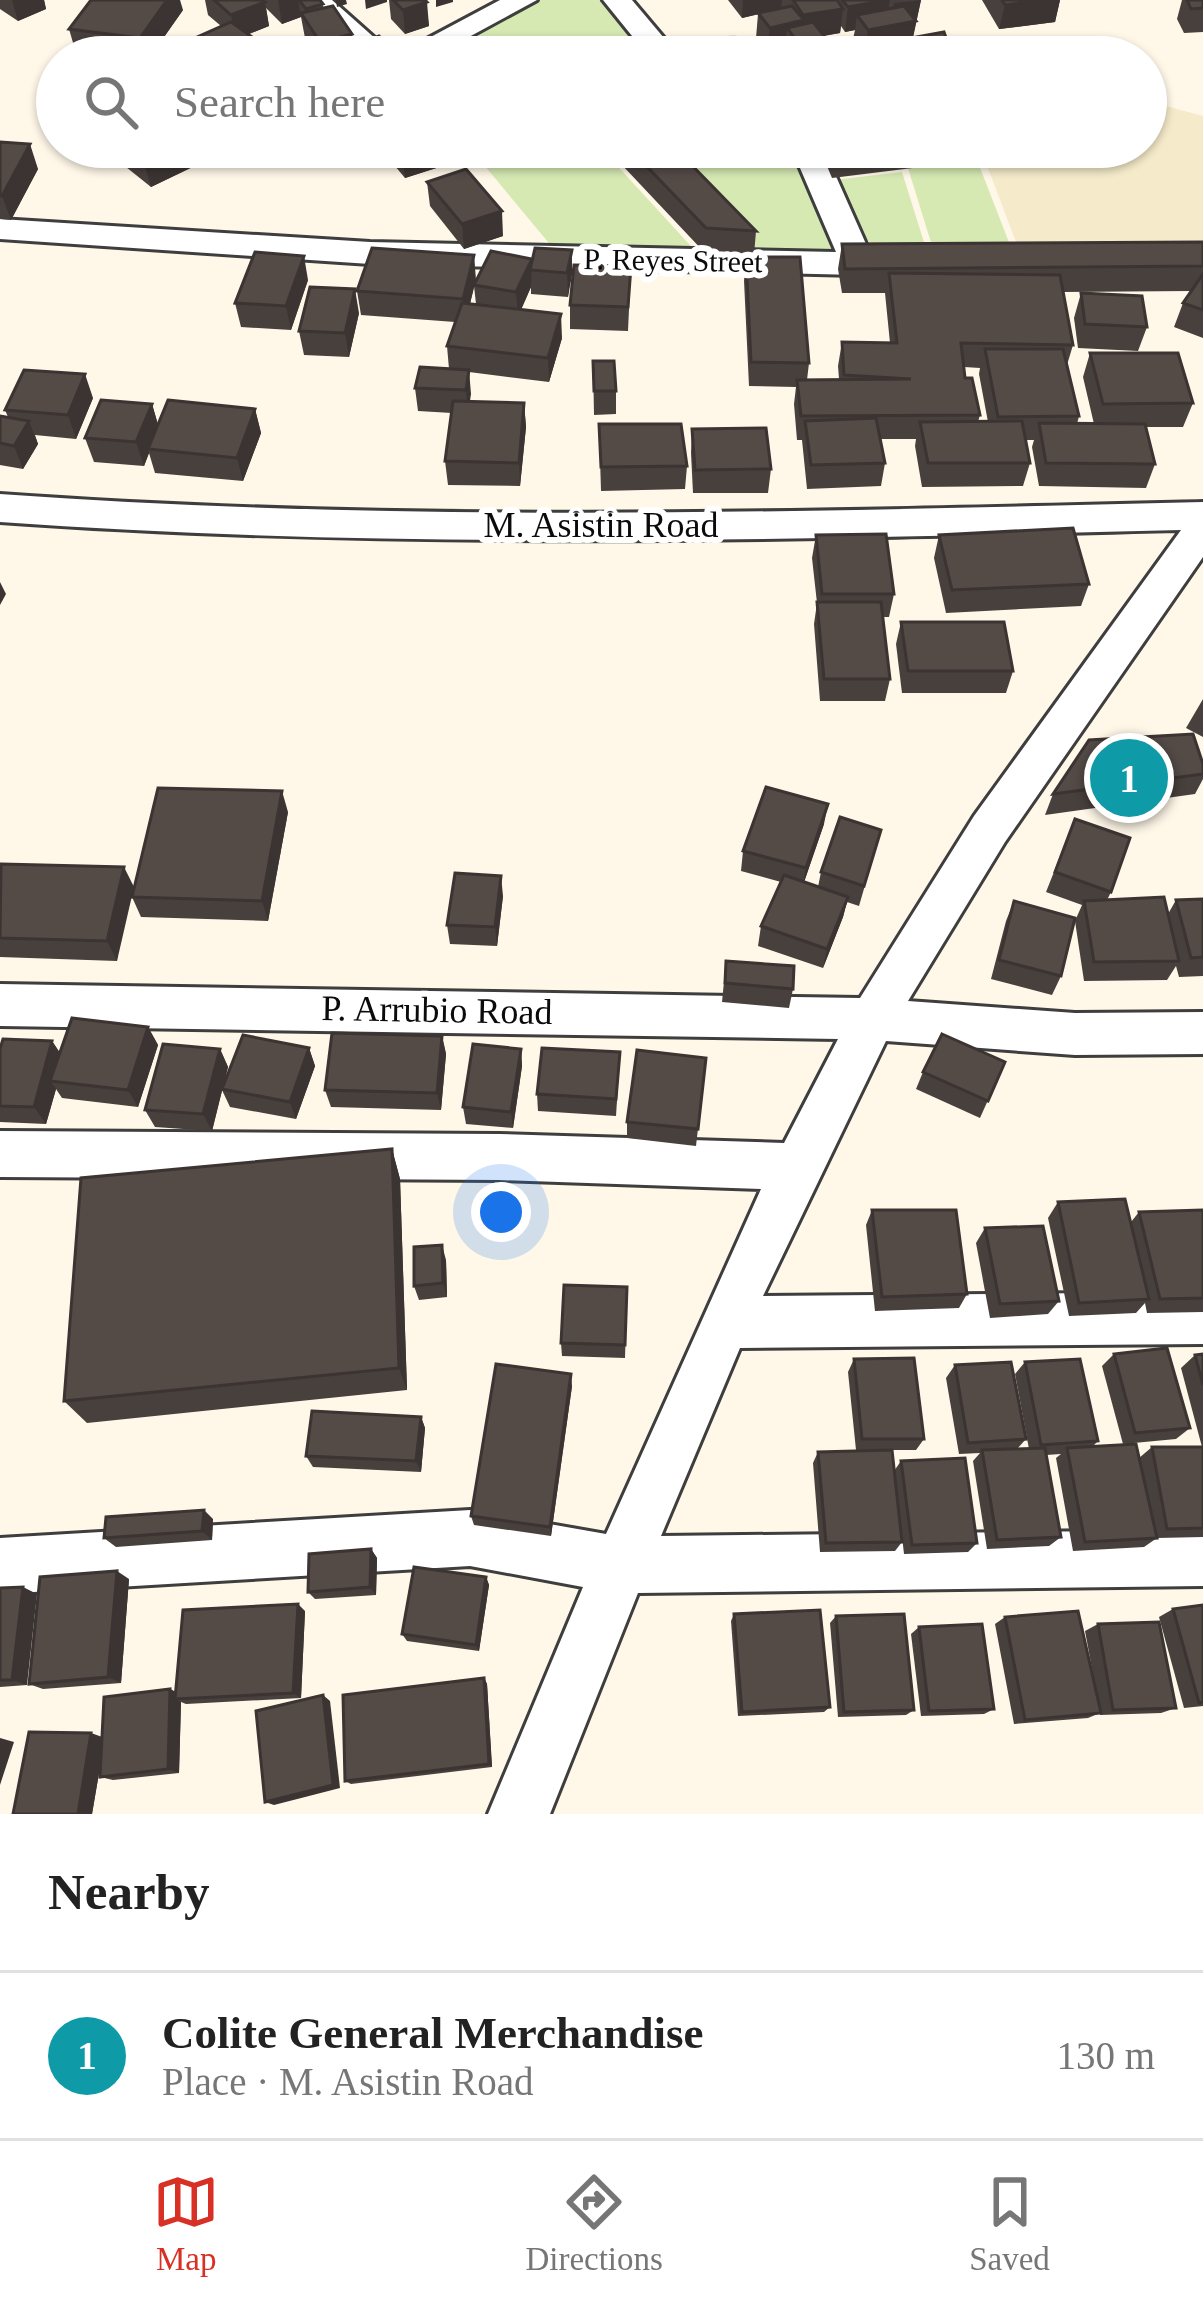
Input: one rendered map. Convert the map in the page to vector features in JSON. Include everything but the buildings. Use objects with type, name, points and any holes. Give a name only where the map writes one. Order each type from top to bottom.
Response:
[{"type":"street","points":[[314,0],[356,36]]},
{"type":"street","points":[[451,36],[523,0]]},
{"type":"street","points":[[616,0],[647,36]]},
{"type":"street","points":[[816,168],[858,264]]},
{"type":"street","name":"P. Reyes Street","points":[[0,229],[370,253],[928,264]]},
{"type":"street","name":"M. Asistin Road","points":[[0,508],[178,524],[398,526],[1203,516]]},
{"type":"street","points":[[519,1814],[724,1322],[874,1019],[992,820],[1203,528]]},
{"type":"street","name":"P. Arrubio Road","points":[[0,1006],[874,1019],[1075,1034],[1203,1033]]},
{"type":"street","points":[[0,1154],[499,1157],[801,1167]]},
{"type":"street","points":[[724,1322],[1203,1318]]},
{"type":"street","points":[[0,1566],[470,1538],[621,1565],[1203,1558]]},
{"type":"shaded area","points":[[1167,106],[1203,116],[1203,256],[1022,258],[988,168],[1167,168]]},
{"type":"green space","points":[[534,0],[604,0],[637,36],[461,36]]},
{"type":"green space","points":[[486,168],[619,168],[700,256],[558,254]]},
{"type":"green space","points":[[673,168],[800,168],[837,255],[757,254]]},
{"type":"green space","points":[[908,168],[980,168],[1012,250],[933,249]]},
{"type":"green space","points":[[902,172],[928,255],[887,249],[865,238],[834,180]]},
{"type":"place","name":"Colite General Merchandise","points":[[1129,778]]}]
